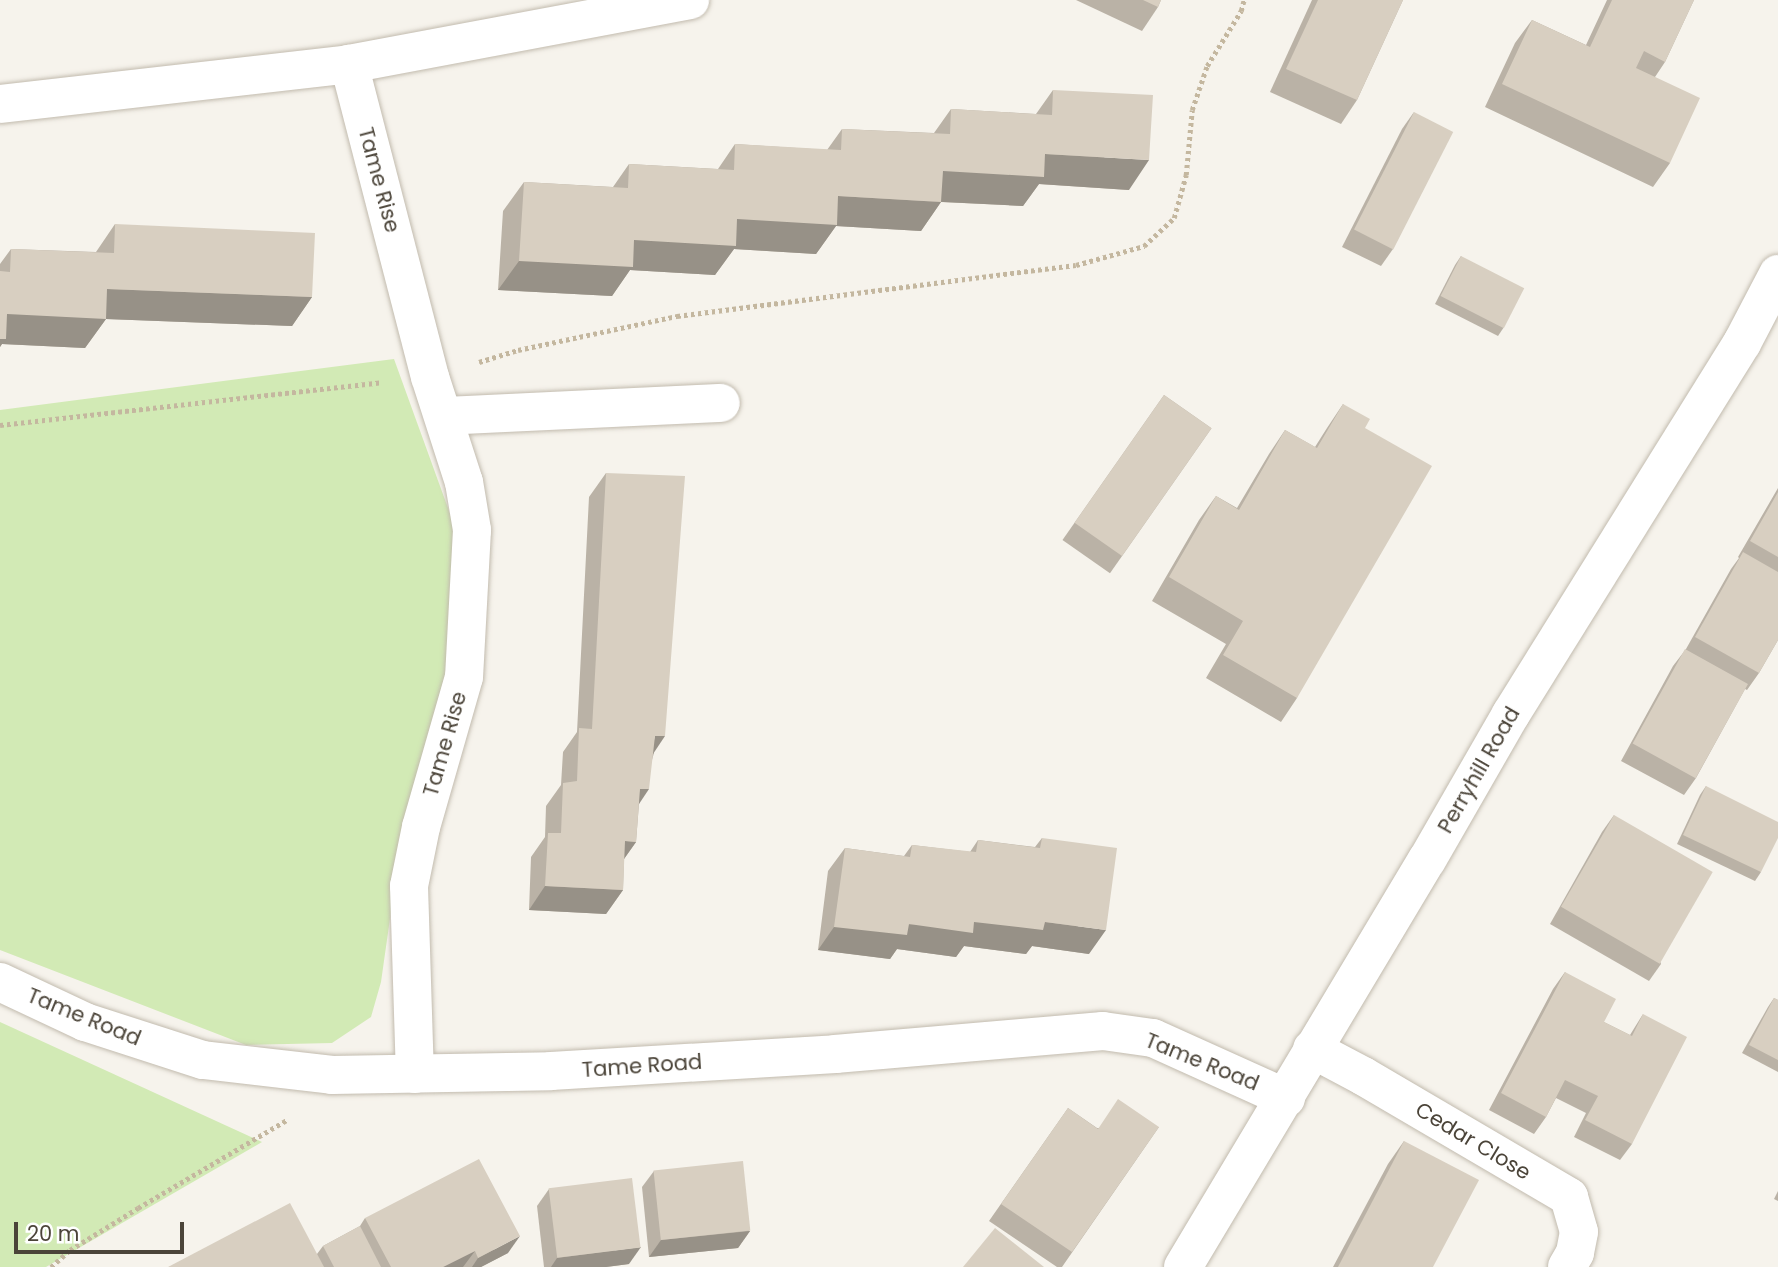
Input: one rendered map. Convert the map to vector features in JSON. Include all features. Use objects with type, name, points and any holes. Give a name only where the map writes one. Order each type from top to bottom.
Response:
[{"type":"street","points":[[0,104],[349,64],[690,0]]},
{"type":"street","name":"Tame Rise","points":[[349,64],[430,377],[464,482],[472,530],[464,677],[421,827],[409,886],[415,1074]]},
{"type":"street","name":"Perryhill Road","points":[[1183,1267],[1286,1098],[1312,1049],[1427,860],[1511,714],[1742,343],[1778,274]]},
{"type":"street","points":[[444,416],[721,403]]},
{"type":"street","name":"Tame Road","points":[[0,982],[85,1022],[203,1060],[332,1075],[565,1070],[835,1054],[1103,1031],[1153,1038],[1286,1098]]},
{"type":"street","name":"Cedar Close","points":[[1312,1049],[1569,1197],[1579,1232],[1575,1253],[1567,1267]]},
{"type":"path","points":[[0,425],[430,377],[518,350],[677,316],[1076,265],[1144,246],[1174,218],[1186,175],[1192,110],[1207,66],[1241,11],[1244,0]]},
{"type":"path","points":[[51,1267],[70,1250],[283,1123],[332,1075]]},
{"type":"green space","points":[[394,359],[457,533],[450,667],[401,841],[381,982],[371,1017],[332,1043],[246,1045],[0,950],[0,410]]},
{"type":"green space","points":[[0,1022],[262,1142],[46,1267],[0,1267]]},
{"type":"building","points":[[1143,0],[1161,0],[1158,7]]},
{"type":"building","points":[[1318,0],[1403,0],[1357,100],[1286,69]]},
{"type":"building","points":[[1612,0],[1694,0],[1665,62],[1644,51],[1636,68],[1700,98],[1670,163],[1502,84],[1532,20],[1590,47]]},
{"type":"building","points":[[1053,90],[1153,95],[1149,160],[1045,154],[1044,177],[943,171],[941,202],[838,196],[837,225],[737,219],[736,246],[634,240],[633,267],[519,261],[524,182],[628,188],[629,164],[734,170],[735,144],[841,150],[842,129],[950,134],[951,109],[1052,115]]},
{"type":"building","points":[[1414,112],[1453,132],[1393,250],[1354,230]]},
{"type":"building","points":[[115,224],[315,233],[312,297],[107,289],[106,319],[7,314],[6,339],[0,339],[0,271],[10,272],[11,249],[114,253]]},
{"type":"building","points":[[1461,256],[1524,288],[1504,328],[1441,296]]},
{"type":"building","points":[[1164,395],[1212,428],[1122,556],[1075,523]]},
{"type":"building","points":[[1343,404],[1370,419],[1365,428],[1432,466],[1297,698],[1223,655],[1243,621],[1169,577],[1216,496],[1239,510],[1285,430],[1317,448]]},
{"type":"building","points":[[606,473],[685,476],[665,736],[655,736],[649,789],[640,789],[636,842],[625,841],[623,890],[545,886],[548,833],[561,833],[563,783],[577,781],[579,728],[592,729]]},
{"type":"building","points":[[1778,492],[1778,557],[1750,541]]},
{"type":"building","points":[[1743,552],[1778,572],[1778,640],[1759,673],[1695,637]]},
{"type":"building","points":[[1685,649],[1748,684],[1696,778],[1633,743]]},
{"type":"building","points":[[1706,786],[1778,822],[1778,838],[1761,872],[1683,835]]},
{"type":"building","points":[[1614,815],[1713,872],[1660,964],[1561,907]]},
{"type":"building","points":[[1042,838],[1117,848],[1106,930],[1045,922],[1043,930],[974,922],[973,933],[909,924],[907,935],[834,927],[845,848],[910,857],[912,845],[976,852],[978,840],[1040,848]]},
{"type":"building","points":[[1565,972],[1616,999],[1604,1022],[1632,1036],[1643,1014],[1687,1037],[1632,1144],[1585,1120],[1598,1096],[1565,1080],[1546,1117],[1501,1093]]},
{"type":"building","points":[[1774,998],[1778,1000],[1778,1060],[1749,1045]]},
{"type":"building","points":[[1118,1099],[1159,1127],[1072,1252],[1001,1204],[1068,1108],[1098,1129]]},
{"type":"building","points":[[1404,1141],[1479,1180],[1433,1267],[1338,1267]]},
{"type":"building","points":[[479,1159],[520,1236],[478,1258],[475,1251],[443,1267],[391,1267],[365,1218]]},
{"type":"building","points":[[743,1161],[750,1231],[661,1240],[653,1170]]},
{"type":"building","points":[[632,1178],[641,1247],[557,1258],[549,1188]]},
{"type":"building","points":[[290,1203],[324,1267],[168,1267]]},
{"type":"building","points":[[360,1226],[381,1267],[334,1267],[323,1246]]},
{"type":"building","points":[[995,1228],[1044,1267],[963,1267]]}]
